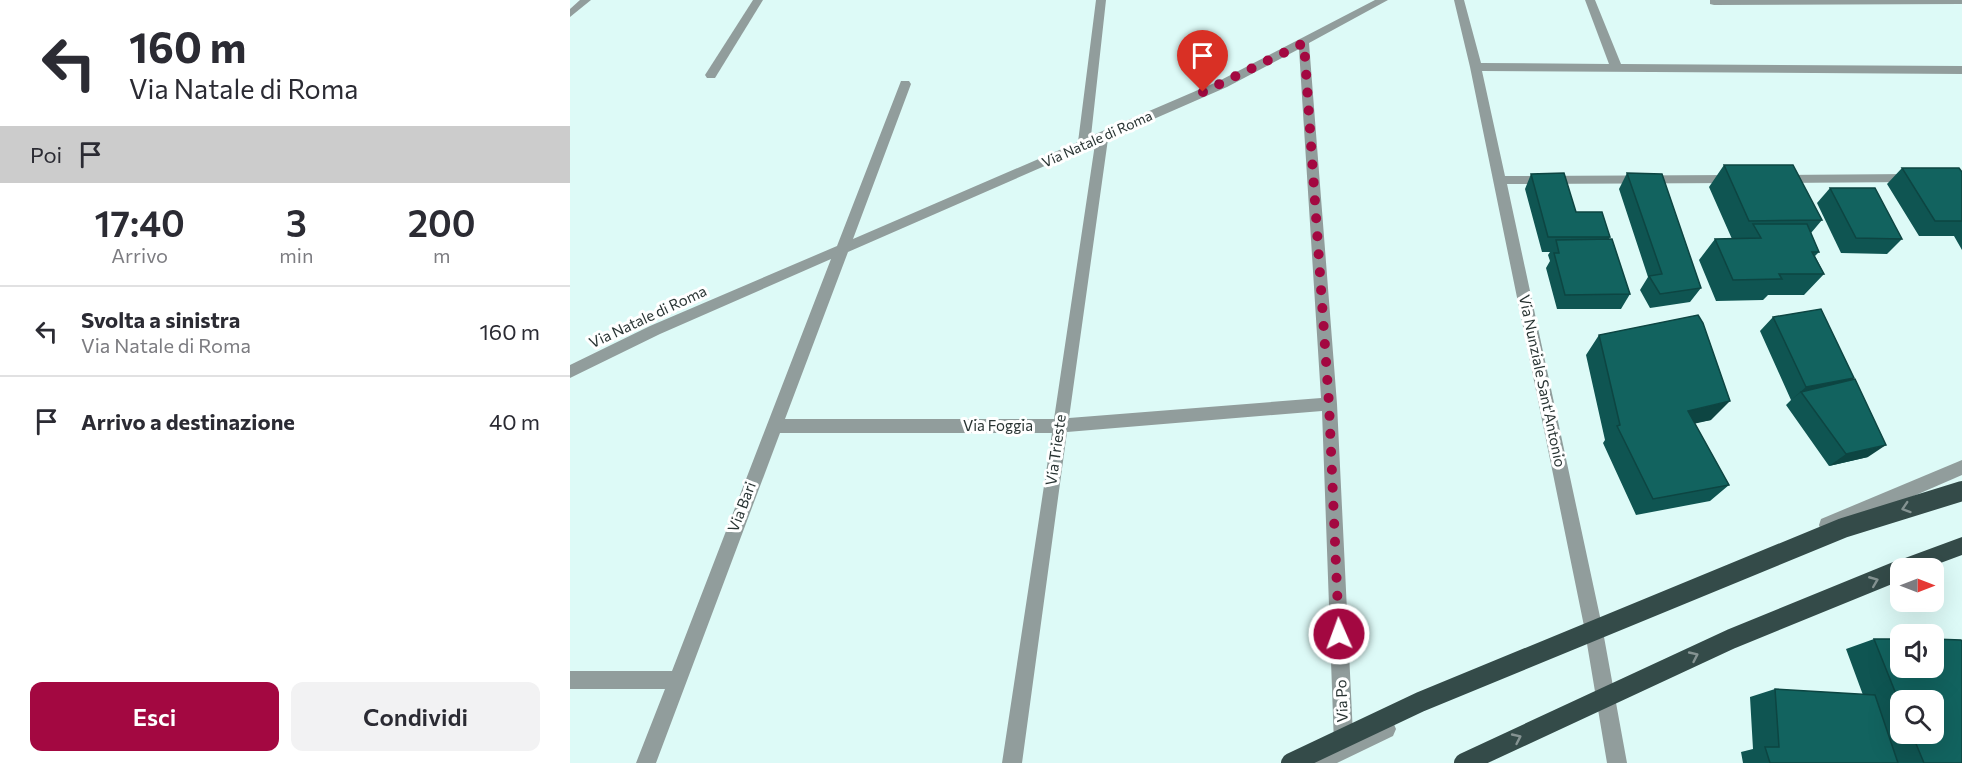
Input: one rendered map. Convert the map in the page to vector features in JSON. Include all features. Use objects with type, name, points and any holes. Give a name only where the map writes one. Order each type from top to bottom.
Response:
[{"type":"highway","points":[[1291,763],[1420,702],[1843,528],[1962,491]]},
{"type":"highway","points":[[1931,558],[1962,546]]},
{"type":"highway","points":[[1464,763],[1731,639],[1890,574]]},
{"type":"street","points":[[570,14],[586,0]]},
{"type":"street","points":[[711,75],[758,0]]},
{"type":"street","points":[[1084,145],[1101,0]]},
{"type":"street","name":"Via Natale di Roma","points":[[570,372],[655,330],[1223,84],[1383,0]]},
{"type":"street","name":"Via Nunziale Sant'Antonio","points":[[1459,0],[1500,180],[1593,626],[1617,763]]},
{"type":"street","points":[[1590,0],[1616,68]]},
{"type":"street","points":[[1714,2],[1962,1]]},
{"type":"street","name":"Via Po","points":[[1304,43],[1329,404],[1344,749]]},
{"type":"street","points":[[1476,68],[1962,70]]},
{"type":"street","points":[[839,252],[905,84]]},
{"type":"street","name":"Via Trieste","points":[[1012,763],[1102,137]]},
{"type":"street","points":[[1500,180],[1926,178]]},
{"type":"street","name":"Via Bari","points":[[646,763],[839,252]]},
{"type":"street","name":"Via Foggia","points":[[773,426],[1059,426],[1329,404]]},
{"type":"street","points":[[1316,763],[1593,626],[1962,467]]},
{"type":"street","points":[[570,680],[677,680]]},
{"type":"building","points":[[1724,165],[1793,165],[1822,220],[1749,221]]},
{"type":"building","points":[[1902,168],[1959,168],[1962,172],[1962,221],[1935,221]]},
{"type":"building","points":[[1564,173],[1576,212],[1602,212],[1610,237],[1548,237],[1531,174]]},
{"type":"building","points":[[1627,173],[1662,174],[1701,288],[1660,294],[1649,276],[1662,274]]},
{"type":"building","points":[[1830,188],[1875,188],[1902,239],[1856,238]]},
{"type":"building","points":[[1753,224],[1807,224],[1819,252],[1812,252],[1824,274],[1779,274],[1782,279],[1733,280],[1715,239],[1761,238]]},
{"type":"building","points":[[1612,239],[1630,294],[1565,295],[1554,253],[1559,253],[1556,240]]},
{"type":"building","points":[[1821,309],[1854,378],[1806,387],[1773,317]]},
{"type":"building","points":[[1698,315],[1703,323],[1730,401],[1688,411],[1729,485],[1653,499],[1617,426],[1620,425],[1599,335]]},
{"type":"building","points":[[1855,379],[1886,445],[1846,454],[1801,392]]},
{"type":"building","points":[[1874,639],[1890,639],[1890,678],[1944,678],[1944,639],[1961,640],[1962,763],[1924,763],[1916,744],[1944,744],[1944,690],[1894,690]]},
{"type":"building","points":[[1775,689],[1875,695],[1898,763],[1770,763],[1765,747],[1779,747]]},
{"type":"route","points":[[1203,92],[1304,43],[1329,404],[1339,634]]}]
